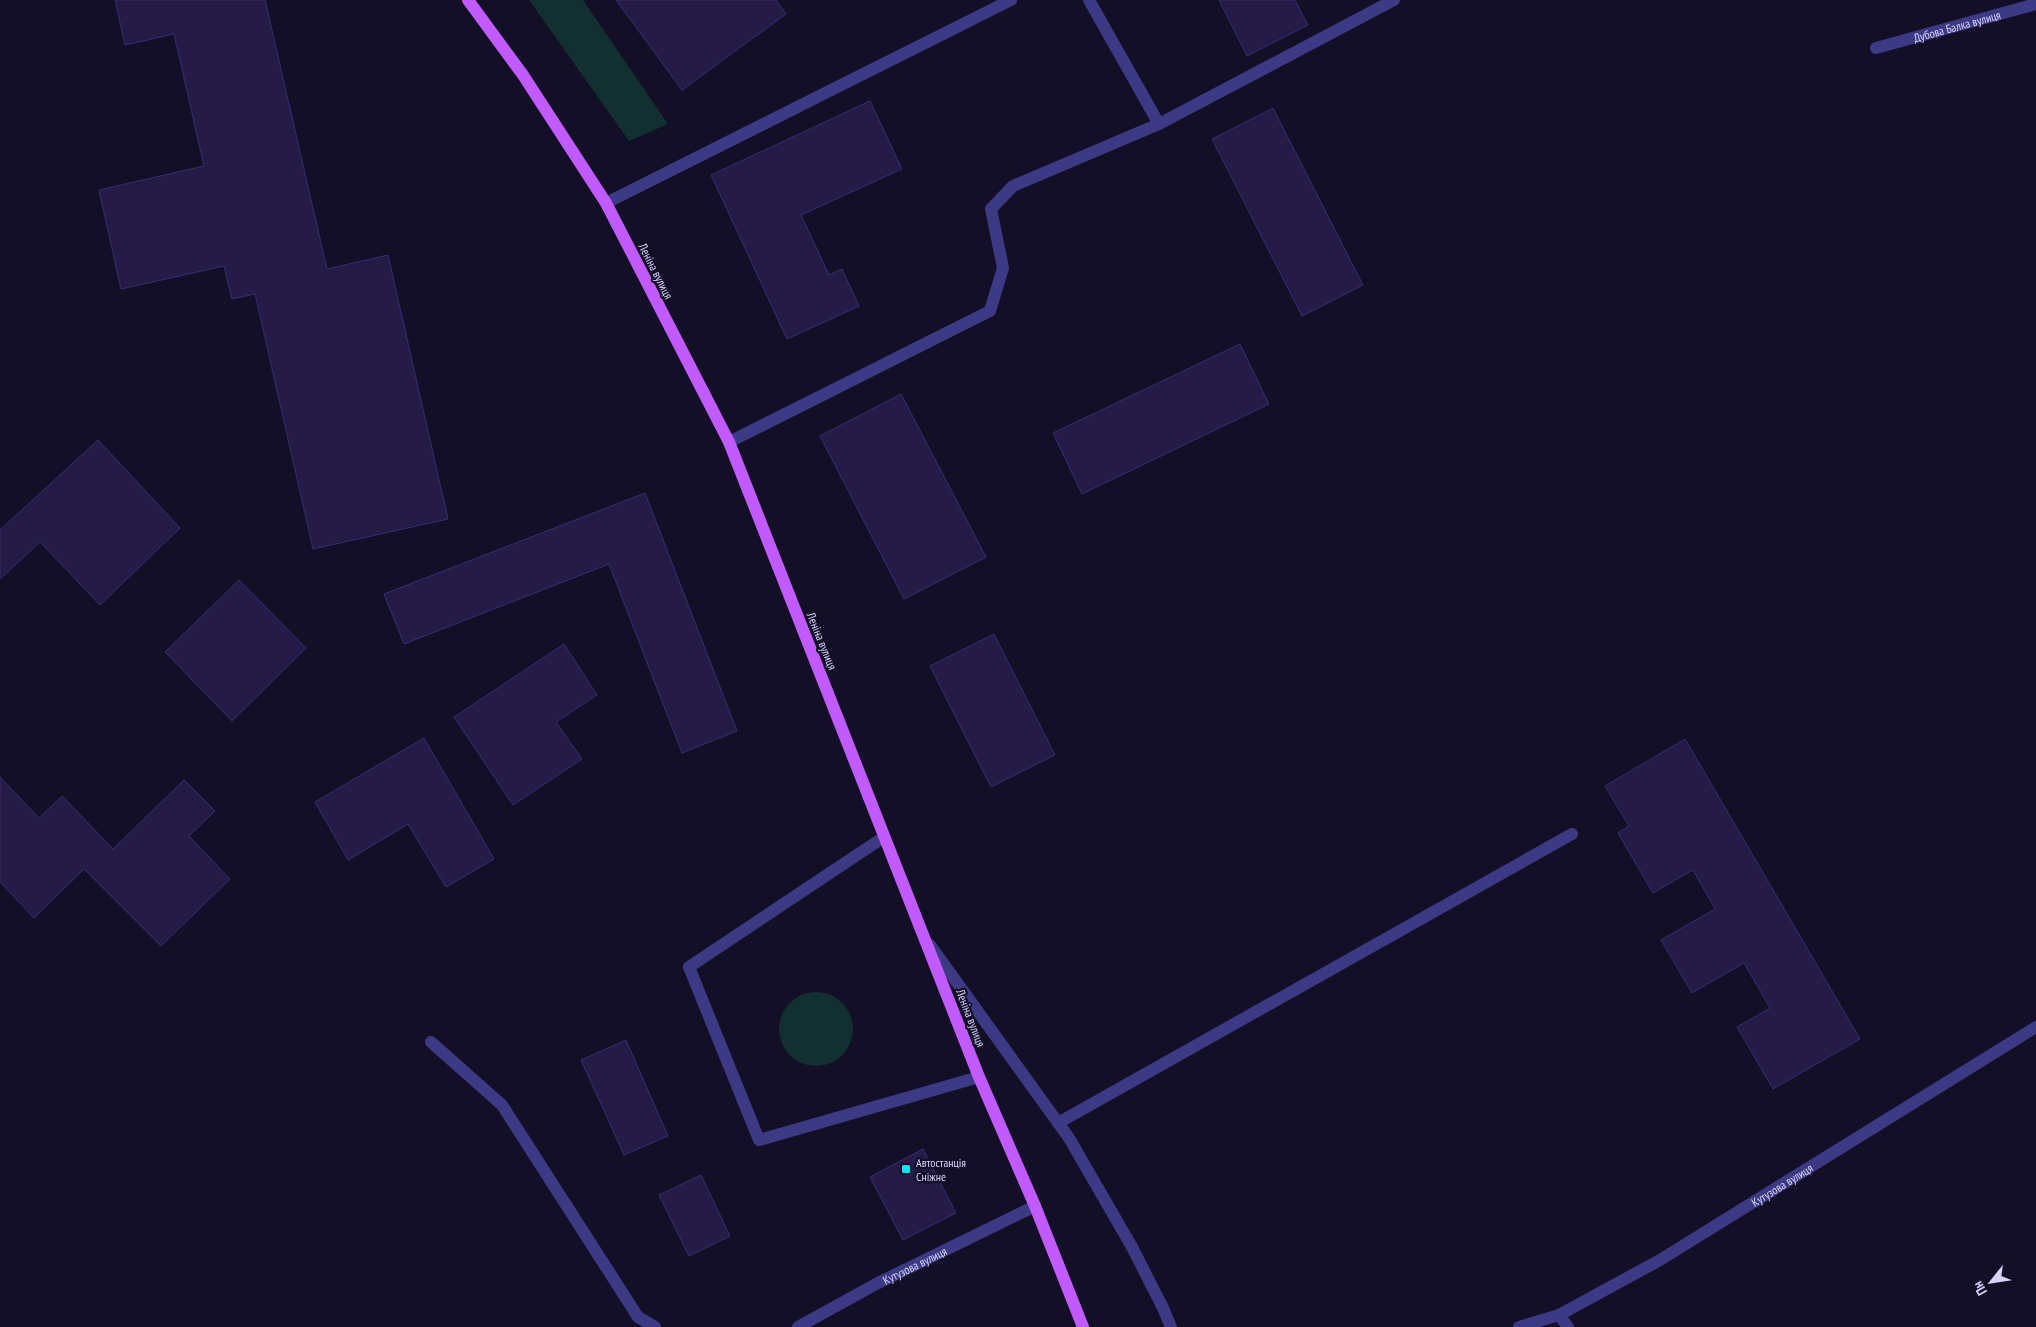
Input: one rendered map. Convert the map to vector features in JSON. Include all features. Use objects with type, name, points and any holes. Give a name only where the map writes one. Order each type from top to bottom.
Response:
[{"type":"main road","name":"Леніна вулиця","points":[[468,0],[523,75],[606,203],[729,442],[979,1077],[1035,1206],[1083,1327]]},
{"type":"street","points":[[606,203],[1011,0]]},
{"type":"street","points":[[1089,0],[1159,124]]},
{"type":"street","points":[[729,442],[990,311],[1003,268],[991,209],[1013,186],[1159,124],[1394,0]]},
{"type":"street","name":"Дубова Балка вулиця","points":[[1876,48],[2036,4]]},
{"type":"street","points":[[1058,1123],[1572,834]]},
{"type":"street","points":[[884,837],[689,967],[759,1140],[979,1077]]},
{"type":"street","points":[[927,941],[1058,1123],[1132,1247],[1163,1308],[1170,1327]]},
{"type":"street","name":"Кутузова вулиця","points":[[1519,1327],[1559,1315],[1660,1260],[2036,1027]]},
{"type":"street","points":[[432,1042],[502,1105],[638,1317],[655,1327]]},
{"type":"street","name":"Кутузова вулиця","points":[[798,1327],[878,1283],[1035,1206]]},
{"type":"street","points":[[1559,1315],[1568,1327]]},
{"type":"green space","points":[[529,0],[583,0],[668,124],[629,141]]},
{"type":"green space","points":[[816,992],[837,998],[847,1008],[853,1029],[847,1050],[837,1060],[816,1066],[795,1060],[785,1050],[779,1029],[785,1008],[795,998]]},
{"type":"building","points":[[115,0],[265,0],[327,269],[388,255],[448,519],[313,549],[255,294],[232,299],[224,266],[121,289],[99,190],[204,166],[174,34],[125,45]]},
{"type":"building","points":[[616,0],[776,0],[786,14],[682,90]]},
{"type":"building","points":[[1219,0],[1295,0],[1308,25],[1247,56]]},
{"type":"building","points":[[870,101],[902,169],[801,215],[829,275],[842,269],[859,306],[787,339],[711,175]]},
{"type":"building","points":[[1273,108],[1363,285],[1302,316],[1212,139]]},
{"type":"building","points":[[1240,344],[1269,404],[1082,494],[1053,433]]},
{"type":"building","points":[[901,394],[986,557],[904,599],[820,436]]},
{"type":"building","points":[[98,440],[180,528],[100,605],[40,542],[0,579],[0,530]]},
{"type":"building","points":[[645,493],[737,731],[682,753],[609,564],[404,644],[384,594]]},
{"type":"building","points":[[239,580],[306,648],[232,721],[165,652]]},
{"type":"building","points":[[994,634],[1055,755],[991,787],[930,666]]},
{"type":"building","points":[[564,644],[597,695],[556,722],[582,759],[513,805],[454,717]]},
{"type":"building","points":[[424,738],[494,859],[446,887],[408,824],[348,860],[315,802]]},
{"type":"building","points":[[1685,739],[1860,1039],[1773,1089],[1737,1027],[1770,1008],[1744,963],[1692,993],[1661,940],[1715,909],[1693,870],[1653,893],[1618,833],[1629,826],[1605,786]]},
{"type":"building","points":[[0,777],[39,818],[62,796],[113,849],[184,780],[215,811],[189,836],[230,879],[161,946],[84,869],[34,918],[0,882]]},
{"type":"building","points":[[626,1040],[668,1136],[624,1155],[581,1060]]},
{"type":"building","points":[[923,1149],[956,1213],[903,1240],[870,1177]]},
{"type":"building","points":[[701,1175],[730,1236],[689,1256],[659,1195]]},
{"type":"place","name":"Автостанція Сніжне","points":[[906,1169]]}]
